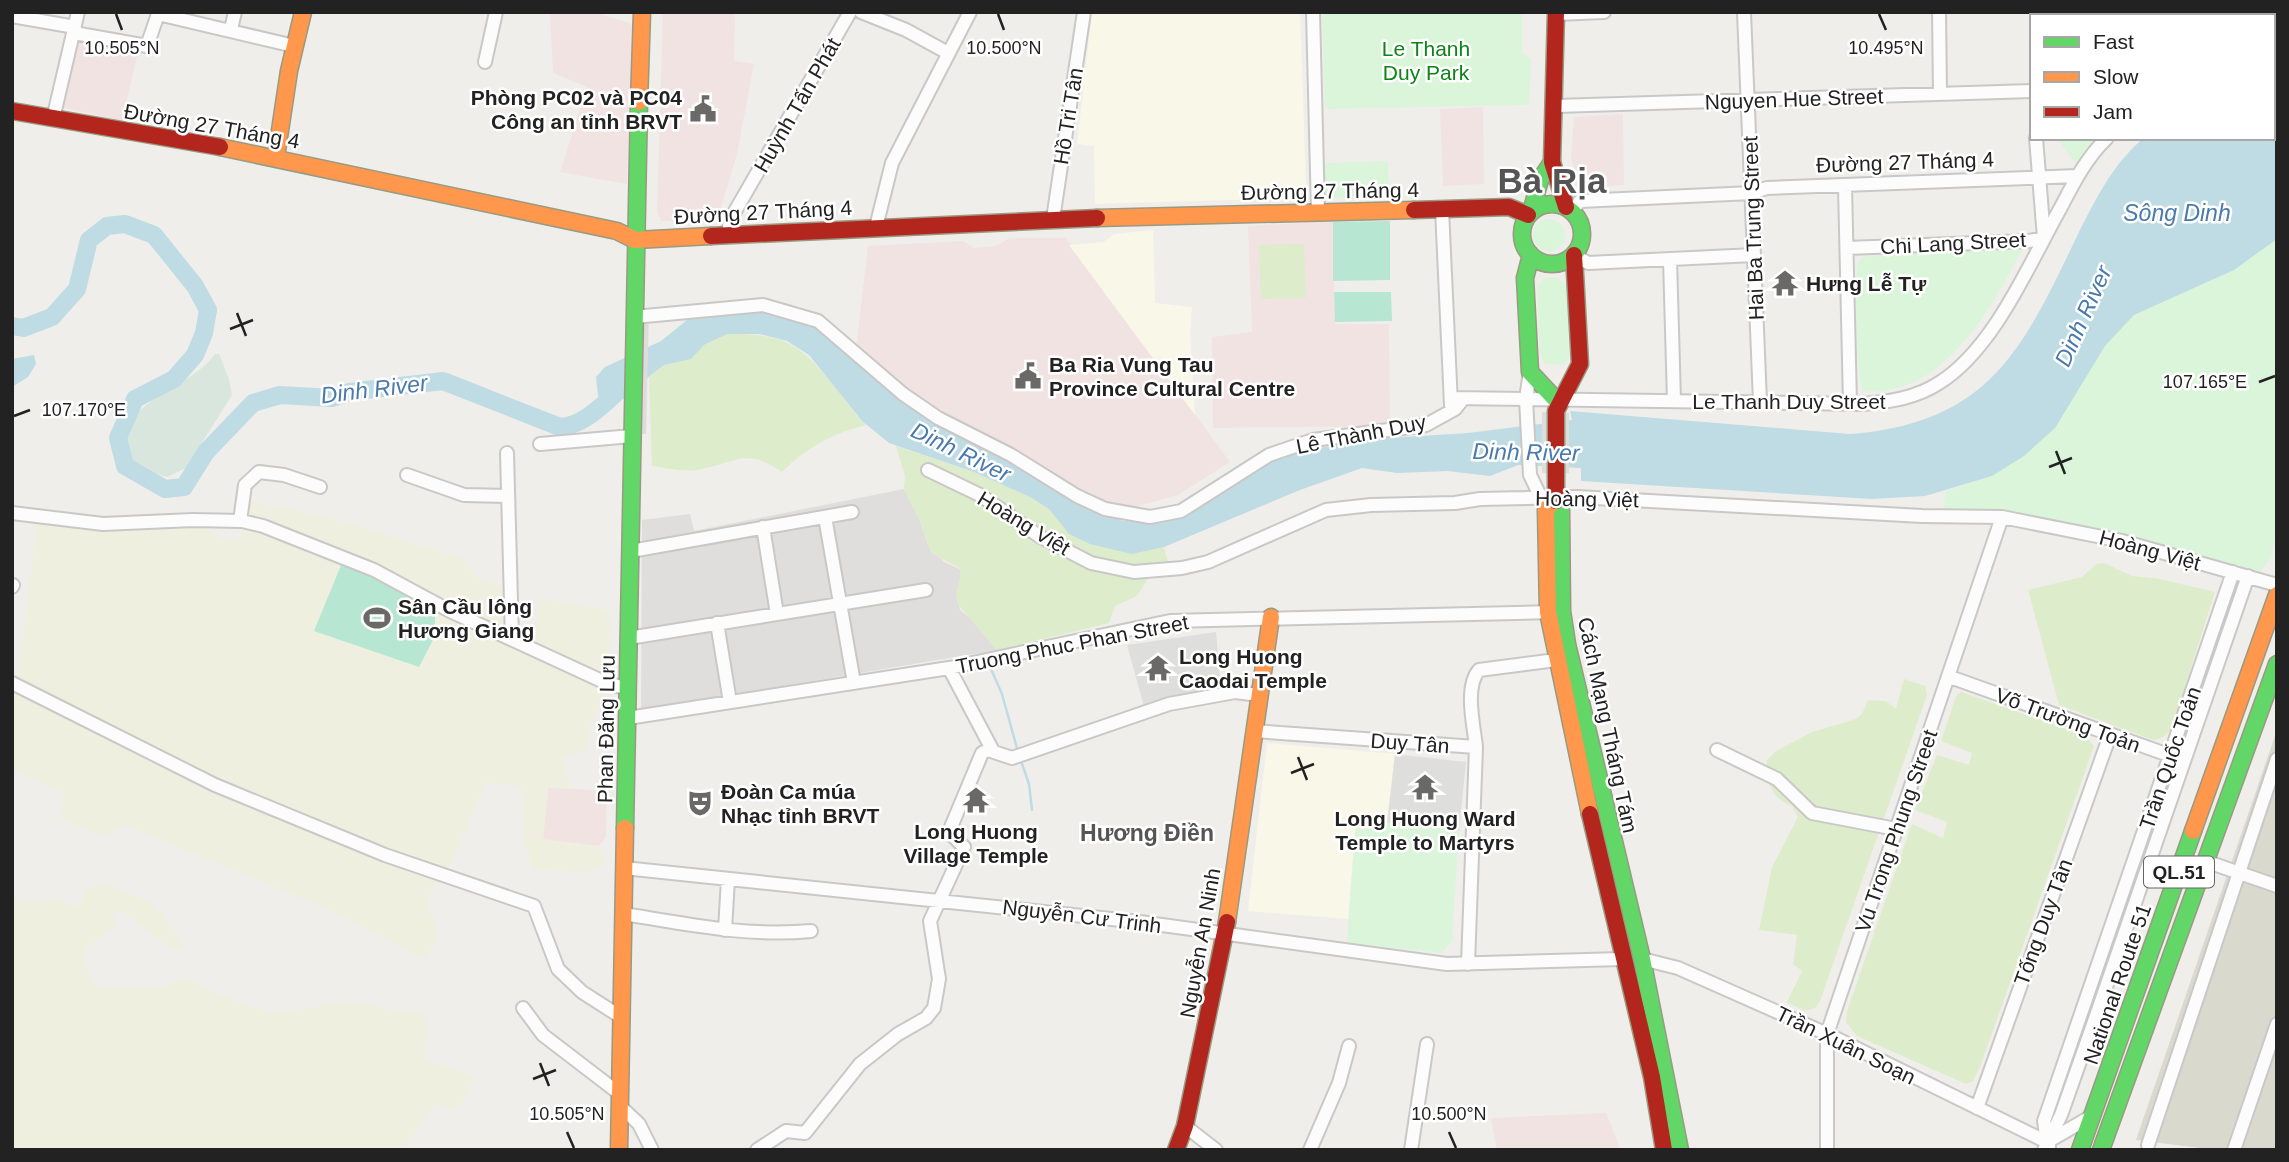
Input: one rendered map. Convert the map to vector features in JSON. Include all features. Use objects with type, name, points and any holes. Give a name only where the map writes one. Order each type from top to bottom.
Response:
[{"type":"main road","points":[[276,157],[294,46],[303,12]]},
{"type":"main road","name":"Phan Đăng Lưu","points":[[619,1150],[635,240],[642,12]]},
{"type":"main road","points":[[1552,162],[1540,180],[1522,231],[1525,248],[1531,255],[1539,261],[1557,264],[1574,255],[1579,247],[1582,228],[1569,209],[1552,162],[1556,106],[1556,13]]},
{"type":"main road","name":"Đường 27 Tháng 4","points":[[12,111],[276,157],[506,209],[617,230],[635,240],[1053,219],[1509,207],[1530,213]]},
{"type":"main road","points":[[1530,213],[1548,204],[1569,209]]},
{"type":"main road","points":[[1531,255],[1525,278],[1530,372],[1556,406],[1572,382],[1580,363],[1574,255]]},
{"type":"main road","name":"Cách Mạng Tháng Tám","points":[[1556,406],[1554,477],[1547,502],[1556,660],[1622,959],[1652,1077],[1664,1150]]},
{"type":"main road","name":"National Route 51","points":[[2080,1150],[2277,595]]},
{"type":"main road","name":"Cách Mạng Tháng Tám","points":[[1555,612],[1642,959],[1680,1150]]},
{"type":"main road","name":"Nguyễn An Ninh","points":[[1176,1150],[1185,1126],[1225,934],[1272,617]]},
{"type":"main road","name":"National Route 51","points":[[2101,1150],[2277,664]]},
{"type":"main road","points":[[1622,959],[1642,959]]},
{"type":"street","points":[[53,119],[78,12]]},
{"type":"street","points":[[232,29],[235,12]]},
{"type":"street","points":[[485,62],[496,12]]},
{"type":"street","name":"Huỳnh Tấn Phát","points":[[728,236],[730,220],[850,12]]},
{"type":"street","points":[[861,12],[906,30],[948,53]]},
{"type":"street","points":[[876,228],[892,163],[971,12]]},
{"type":"street","name":"Hồ Tri Tân","points":[[1053,219],[1084,12]]},
{"type":"street","points":[[1313,12],[1318,212]]},
{"type":"street","points":[[1556,13],[1604,12]]},
{"type":"street","name":"Hai Ba Trung Street","points":[[1744,12],[1760,402]]},
{"type":"street","points":[[1939,12],[1940,92]]},
{"type":"street","points":[[12,16],[147,46],[159,14],[185,15],[294,46]]},
{"type":"street","name":"Nguyen Hue Street","points":[[1556,106],[2030,91]]},
{"type":"street","name":"Chi Lang Street","points":[[1847,248],[2044,238],[2036,140]]},
{"type":"street","name":"Le Thanh Duy Street","points":[[1455,402],[1556,406],[1674,401],[1850,404],[1900,399],[1939,383],[1950,375],[2001,317],[2077,176],[2105,140]]},
{"type":"street","name":"Đường 27 Tháng 4","points":[[1569,209],[1580,201],[1752,193],[1767,188],[2077,176]]},
{"type":"street","points":[[1845,186],[1850,404]]},
{"type":"street","points":[[1442,209],[1455,402]]},
{"type":"street","points":[[1574,255],[1588,263],[1754,256]]},
{"type":"street","points":[[1670,259],[1674,401]]},
{"type":"street","name":"Lê Thành Duy","points":[[634,313],[762,306],[818,321],[903,394],[938,418],[1011,455],[1077,496],[1105,509],[1150,517],[1181,511],[1269,455],[1313,440],[1426,425],[1455,402]]},
{"type":"street","points":[[1526,404],[1530,372]]},
{"type":"street","name":"Cách Mạng Tháng Tám","points":[[1526,404],[1530,475],[1547,502]]},
{"type":"street","points":[[540,443],[632,435]]},
{"type":"street","points":[[507,453],[512,639]]},
{"type":"street","name":"Hoàng Việt","points":[[928,470],[980,495],[1039,536],[1091,563],[1134,572],[1182,568],[1208,562],[1326,510],[1371,505],[1455,503],[1480,499],[2003,517],[2122,541],[2277,585]]},
{"type":"street","points":[[240,521],[245,485],[259,472],[284,475],[320,487]]},
{"type":"street","points":[[407,475],[464,495],[508,496]]},
{"type":"street","points":[[631,551],[852,512]]},
{"type":"street","points":[[12,513],[103,524],[240,521],[263,526],[374,570],[450,611],[604,682],[628,689]]},
{"type":"street","points":[[825,517],[854,683]]},
{"type":"street","name":"Vu Trong Phung Street","points":[[1827,1150],[1827,1034],[2003,517]]},
{"type":"street","points":[[763,527],[777,614]]},
{"type":"street","name":"Trần Quốc Toản","points":[[2047,1147],[2044,1121],[2233,572]]},
{"type":"street","name":"Trần Quốc Toản","points":[[2047,1147],[2061,1115],[2186,761],[2248,576]]},
{"type":"street","points":[[629,638],[926,590]]},
{"type":"street","name":"Truong Phuc Phan Street","points":[[628,718],[949,668],[1170,621],[1555,612]]},
{"type":"street","points":[[717,624],[730,702]]},
{"type":"street","points":[[1476,747],[1472,685],[1476,673],[1479,670],[1556,660]]},
{"type":"street","points":[[949,668],[993,751]]},
{"type":"street","name":"Võ Trường Toản","points":[[1950,677],[2186,761]]},
{"type":"street","points":[[12,683],[215,785],[385,855],[534,906],[558,969],[582,992],[621,1017]]},
{"type":"street","points":[[757,1150],[786,1131],[805,1133],[860,1065],[898,1034],[926,1018],[934,1008],[939,989],[929,933],[930,921],[964,847],[952,835],[951,827],[977,759],[988,750],[1012,758],[1169,704],[1235,692],[1259,695]]},
{"type":"street","name":"Duy Tân","points":[[1254,731],[1476,747],[1468,964]]},
{"type":"street","name":"Tống Duy Tân","points":[[1976,1108],[2110,735]]},
{"type":"street","points":[[1717,750],[1777,779],[1812,813],[1896,829]]},
{"type":"street","points":[[2148,1146],[2277,758]]},
{"type":"street","points":[[2205,861],[2277,886]]},
{"type":"street","name":"Nguyễn Cư Trinh","points":[[624,868],[1225,934],[1390,957],[1468,964],[1622,959]]},
{"type":"street","points":[[725,930],[729,879]]},
{"type":"street","points":[[2128,881],[2142,884]]},
{"type":"street","points":[[624,914],[725,930],[783,933],[811,931]]},
{"type":"street","name":"Trần Xuân Soạn","points":[[1642,959],[1678,968],[1827,1034],[1976,1108],[2047,1147]]},
{"type":"street","points":[[523,1008],[543,1035],[620,1100],[639,1124],[653,1150]]},
{"type":"street","points":[[2083,1012],[2096,1016]]},
{"type":"street","points":[[2234,1150],[2277,1024]]},
{"type":"street","points":[[1411,1150],[1427,1044]]},
{"type":"street","points":[[1310,1150],[1339,1083],[1349,1046]]},
{"type":"street","points":[[2047,1147],[2093,1115]]},
{"type":"street","points":[[1185,1126],[1216,1150]]},
{"type":"shaded area","points":[[550,12],[594,12],[632,24],[627,184],[560,172],[587,87],[553,73]]},
{"type":"shaded area","name":"Phòng PC02 và PC04 Công an tỉnh BRVT","points":[[663,12],[735,12],[734,61],[754,64],[737,154],[719,214],[709,222],[661,221],[657,211]]},
{"type":"shaded area","points":[[1092,12],[1300,12],[1306,184],[1295,198],[1095,204],[1094,146],[1077,144]]},
{"type":"shaded area","points":[[76,38],[138,52],[122,121],[61,107]]},
{"type":"shaded area","points":[[1483,107],[1484,184],[1443,186],[1440,109]]},
{"type":"shaded area","points":[[1623,114],[1624,185],[1581,187],[1571,158],[1574,117]]},
{"type":"shaded area","points":[[1333,221],[1335,324],[1389,324],[1390,426],[1213,428],[1212,337],[1252,332],[1248,226]]},
{"type":"shaded area","points":[[1153,230],[1155,303],[1192,307],[1190,334],[1195,415],[1069,245],[1104,242],[1114,234]]},
{"type":"shaded area","name":"Ba Ria Vung Tau Province Cultural Centre","points":[[1010,238],[1066,238],[1230,462],[1178,495],[1127,509],[1118,507],[1097,500],[921,403],[856,349],[868,246],[963,241],[974,248],[996,246]]},
{"type":"shaded area","points":[[215,354],[219,354],[232,395],[186,468],[167,477],[134,468],[123,447],[127,430],[135,416],[204,366]]},
{"type":"shaded area","points":[[904,489],[920,521],[928,545],[944,562],[960,569],[962,577],[957,594],[960,610],[975,622],[997,650],[641,710],[642,520],[690,514],[694,531]]},
{"type":"shaded area","points":[[1216,632],[1221,691],[1145,710],[1127,645]]},
{"type":"shaded area","points":[[2277,730],[2277,1150],[2216,1150],[2136,1140]]},
{"type":"shaded area","points":[[1267,743],[1395,754],[1387,823],[1356,820],[1348,919],[1248,911]]},
{"type":"shaded area","points":[[1395,754],[1466,762],[1459,831],[1387,823]]},
{"type":"shaded area","points":[[548,787],[607,791],[606,837],[599,846],[543,840]]},
{"type":"shaded area","points":[[1606,1113],[1621,1150],[1497,1150],[1491,1118]]},
{"type":"green space","name":"Le Thanh Duy Park","points":[[1322,12],[1522,12],[1522,52],[1531,59],[1529,105],[1325,109]]},
{"type":"green space","points":[[2277,12],[2277,45],[2275,14],[2154,14]]},
{"type":"green space","points":[[2058,140],[2098,140],[2076,164]]},
{"type":"green space","points":[[1388,161],[1389,195],[1326,198],[1324,163]]},
{"type":"green space","points":[[1549,219],[1561,223],[1565,235],[1561,247],[1549,251],[1537,247],[1533,235],[1537,223]]},
{"type":"green space","points":[[1390,221],[1390,280],[1333,281],[1333,222]]},
{"type":"green space","points":[[2277,239],[2277,526],[2271,558],[2259,573],[2248,573],[2047,518],[2019,513],[1943,510],[1946,491],[1992,476],[2024,456],[2054,428],[2105,346],[2134,315],[2234,270]]},
{"type":"green space","points":[[1304,244],[1306,298],[1261,299],[1259,245]]},
{"type":"green space","points":[[2016,246],[2021,252],[1994,299],[1978,324],[1940,366],[1917,381],[1891,390],[1863,391],[1856,328],[1858,261],[1867,256]]},
{"type":"green space","points":[[1554,277],[1562,280],[1567,287],[1569,357],[1563,365],[1545,364],[1540,354],[1537,288],[1543,279]]},
{"type":"green space","points":[[1334,292],[1391,292],[1392,321],[1335,322]]},
{"type":"green space","points":[[727,334],[766,336],[794,346],[816,365],[866,425],[821,442],[782,472],[769,464],[749,458],[691,470],[652,466],[649,377],[664,365],[691,359],[704,345]]},
{"type":"green space","points":[[896,446],[974,472],[1030,497],[1049,509],[1069,534],[1132,554],[1164,547],[1169,566],[1150,576],[1137,596],[1115,606],[1109,623],[997,650],[957,602],[960,568],[931,553],[920,521],[904,489],[905,476]]},
{"type":"green space","points":[[247,500],[330,518],[461,558],[478,579],[502,586],[510,602],[502,627],[535,641],[540,598],[607,610],[610,616],[609,691],[592,721],[587,750],[561,759],[573,789],[548,788],[543,839],[599,846],[605,863],[587,873],[532,869],[524,837],[521,786],[485,782],[454,858],[427,901],[437,931],[435,943],[424,959],[328,909],[141,832],[122,825],[109,834],[96,834],[60,819],[64,793],[12,770],[12,717],[38,519],[111,530],[195,523],[202,524],[221,538],[240,543]]},
{"type":"green space","name":"Sân Cầu lông Hương Giang","points":[[344,558],[435,605],[435,636],[419,667],[314,631]]},
{"type":"green space","points":[[2104,563],[2132,576],[2155,578],[2215,592],[2172,727],[2166,735],[2153,740],[2059,705],[2028,590],[2082,577],[2096,564]]},
{"type":"green space","points":[[1904,679],[1925,686],[1927,695],[1820,1001],[1815,1008],[1804,1011],[1787,1002],[1802,971],[1793,964],[1797,935],[1759,930],[1772,867],[1798,817],[1792,806],[1779,799],[1771,788],[1767,775],[1767,760],[1776,751],[1812,732],[1856,719],[1862,714],[1868,700],[1886,701],[1896,709]]},
{"type":"green space","points":[[1961,692],[2084,735],[2094,746],[1980,1067],[1973,1081],[1966,1084],[1857,1036],[1846,1022],[1847,1011],[1912,824],[1943,838],[1947,822],[1915,810],[1937,755],[1969,765],[1972,753],[1941,741],[1956,696]]},
{"type":"green space","points":[[1356,819],[1459,831],[1452,941],[1442,953],[1347,943]]},
{"type":"green space","points":[[97,883],[151,903],[182,939],[182,946],[174,951],[122,911],[114,913],[115,926],[84,949],[85,962],[92,979],[102,989],[163,987],[185,978],[227,998],[271,1013],[350,1002],[426,1015],[425,1060],[470,1074],[474,1078],[464,1100],[454,1111],[436,1104],[401,1150],[12,1150],[12,899],[33,902],[55,899],[79,907],[86,891]]},
{"type":"water","name":"Sông Dinh","points":[[2277,93],[2277,239],[2234,270],[2134,315],[2105,346],[2055,428],[2024,456],[1992,476],[1925,496],[1872,499],[1581,481],[1581,468],[1518,465],[1490,476],[1447,471],[1397,473],[1362,468],[1300,490],[1164,547],[1132,554],[1090,544],[1069,534],[1049,509],[1030,497],[974,472],[889,443],[862,421],[809,355],[787,341],[760,334],[727,334],[704,345],[691,359],[664,365],[616,402],[598,396],[596,377],[605,367],[661,341],[687,320],[758,311],[816,326],[897,396],[947,431],[1012,460],[1106,515],[1123,521],[1147,522],[1180,516],[1205,504],[1246,472],[1290,454],[1357,440],[1468,433],[1572,420],[1570,411],[1850,434],[1898,427],[1937,414],[1969,396],[1996,373],[2019,345],[2039,312],[2106,182],[2142,140],[2275,140]]},
{"type":"water","points":[[34,355],[36,364],[28,377],[12,387],[12,359]]},
{"type":"pier","points":[[630,308],[649,309],[646,434],[627,434]]},
{"type":"pier","points":[[1542,412],[1569,413],[1569,473],[1542,473]]},
{"type":"waterway","name":"Dinh River","points":[[12,326],[23,328],[52,317],[77,289],[89,240],[107,226],[125,224],[154,235],[195,286],[208,310],[204,333],[195,355],[174,379],[135,399],[118,438],[125,466],[165,489],[184,487],[206,452],[253,403],[280,395],[332,398],[349,392],[443,381],[560,427],[587,417],[627,384]]},
{"type":"waterway","points":[[991,669],[1002,694],[1018,752]]},
{"type":"waterway","points":[[1020,758],[1029,784],[1032,810]]},
{"type":"traffic: fast","points":[[625,828],[639,102]]},
{"type":"traffic: fast","points":[[1531,212],[1540,180],[1552,162]]},
{"type":"traffic: fast","points":[[1552,204],[1569,209],[1577,217],[1582,234],[1577,251],[1569,259],[1552,264],[1535,259],[1527,251],[1522,234],[1527,217],[1535,209],[1552,204]]},
{"type":"traffic: fast","points":[[1531,255],[1525,278],[1530,372],[1557,401]]},
{"type":"traffic: fast","points":[[1556,501],[1561,511],[1562,611],[1567,644],[1642,959],[1680,1150]]},
{"type":"traffic: fast","points":[[2101,1150],[2277,664]]},
{"type":"traffic: fast","points":[[2080,1150],[2193,831]]},
{"type":"traffic: slow","points":[[276,157],[289,71],[303,12]]},
{"type":"traffic: slow","points":[[639,102],[642,12]]},
{"type":"traffic: slow","points":[[220,147],[617,231],[635,240],[711,236]]},
{"type":"traffic: slow","points":[[1097,218],[1414,210]]},
{"type":"traffic: slow","points":[[1554,498],[1546,510],[1548,612],[1590,814]]},
{"type":"traffic: slow","points":[[2193,831],[2277,595]]},
{"type":"traffic: slow","points":[[1227,922],[1271,617]]},
{"type":"traffic: slow","points":[[619,1150],[625,828]]},
{"type":"traffic: jam","points":[[1556,12],[1552,162],[1566,207]]},
{"type":"traffic: jam","points":[[12,111],[220,147]]},
{"type":"traffic: jam","points":[[1414,210],[1509,207],[1528,215]]},
{"type":"traffic: jam","points":[[711,236],[1097,218]]},
{"type":"traffic: jam","points":[[1556,501],[1556,411],[1580,364],[1574,255]]},
{"type":"traffic: jam","points":[[1590,814],[1652,1077],[1664,1150]]},
{"type":"traffic: jam","points":[[1176,1150],[1185,1126],[1227,922]]},
{"type":"place","name":"Phòng PC02 và PC04 Công an tỉnh BRVT","points":[[703,109]]},
{"type":"place","name":"Hưng Lễ Tự","points":[[1785,283]]},
{"type":"place","name":"Ba Ria Vung Tau Province Cultural Centre","points":[[1028,376]]},
{"type":"place","name":"Sân Cầu lông Hương Giang","points":[[377,618]]},
{"type":"place","name":"Long Huong Caodai Temple","points":[[1158,668]]},
{"type":"place","name":"Long Huong Ward Temple to Martyrs","points":[[1425,787]]},
{"type":"place","name":"Long Huong Village Temple","points":[[976,800]]},
{"type":"place","name":"Đoàn Ca múa Nhạc tỉnh BRVT","points":[[700,803]]},
{"type":"district","name":"Bà Rịa","points":[[1552,180]]},
{"type":"district","name":"Hương Điền","points":[[1147,833]]}]
